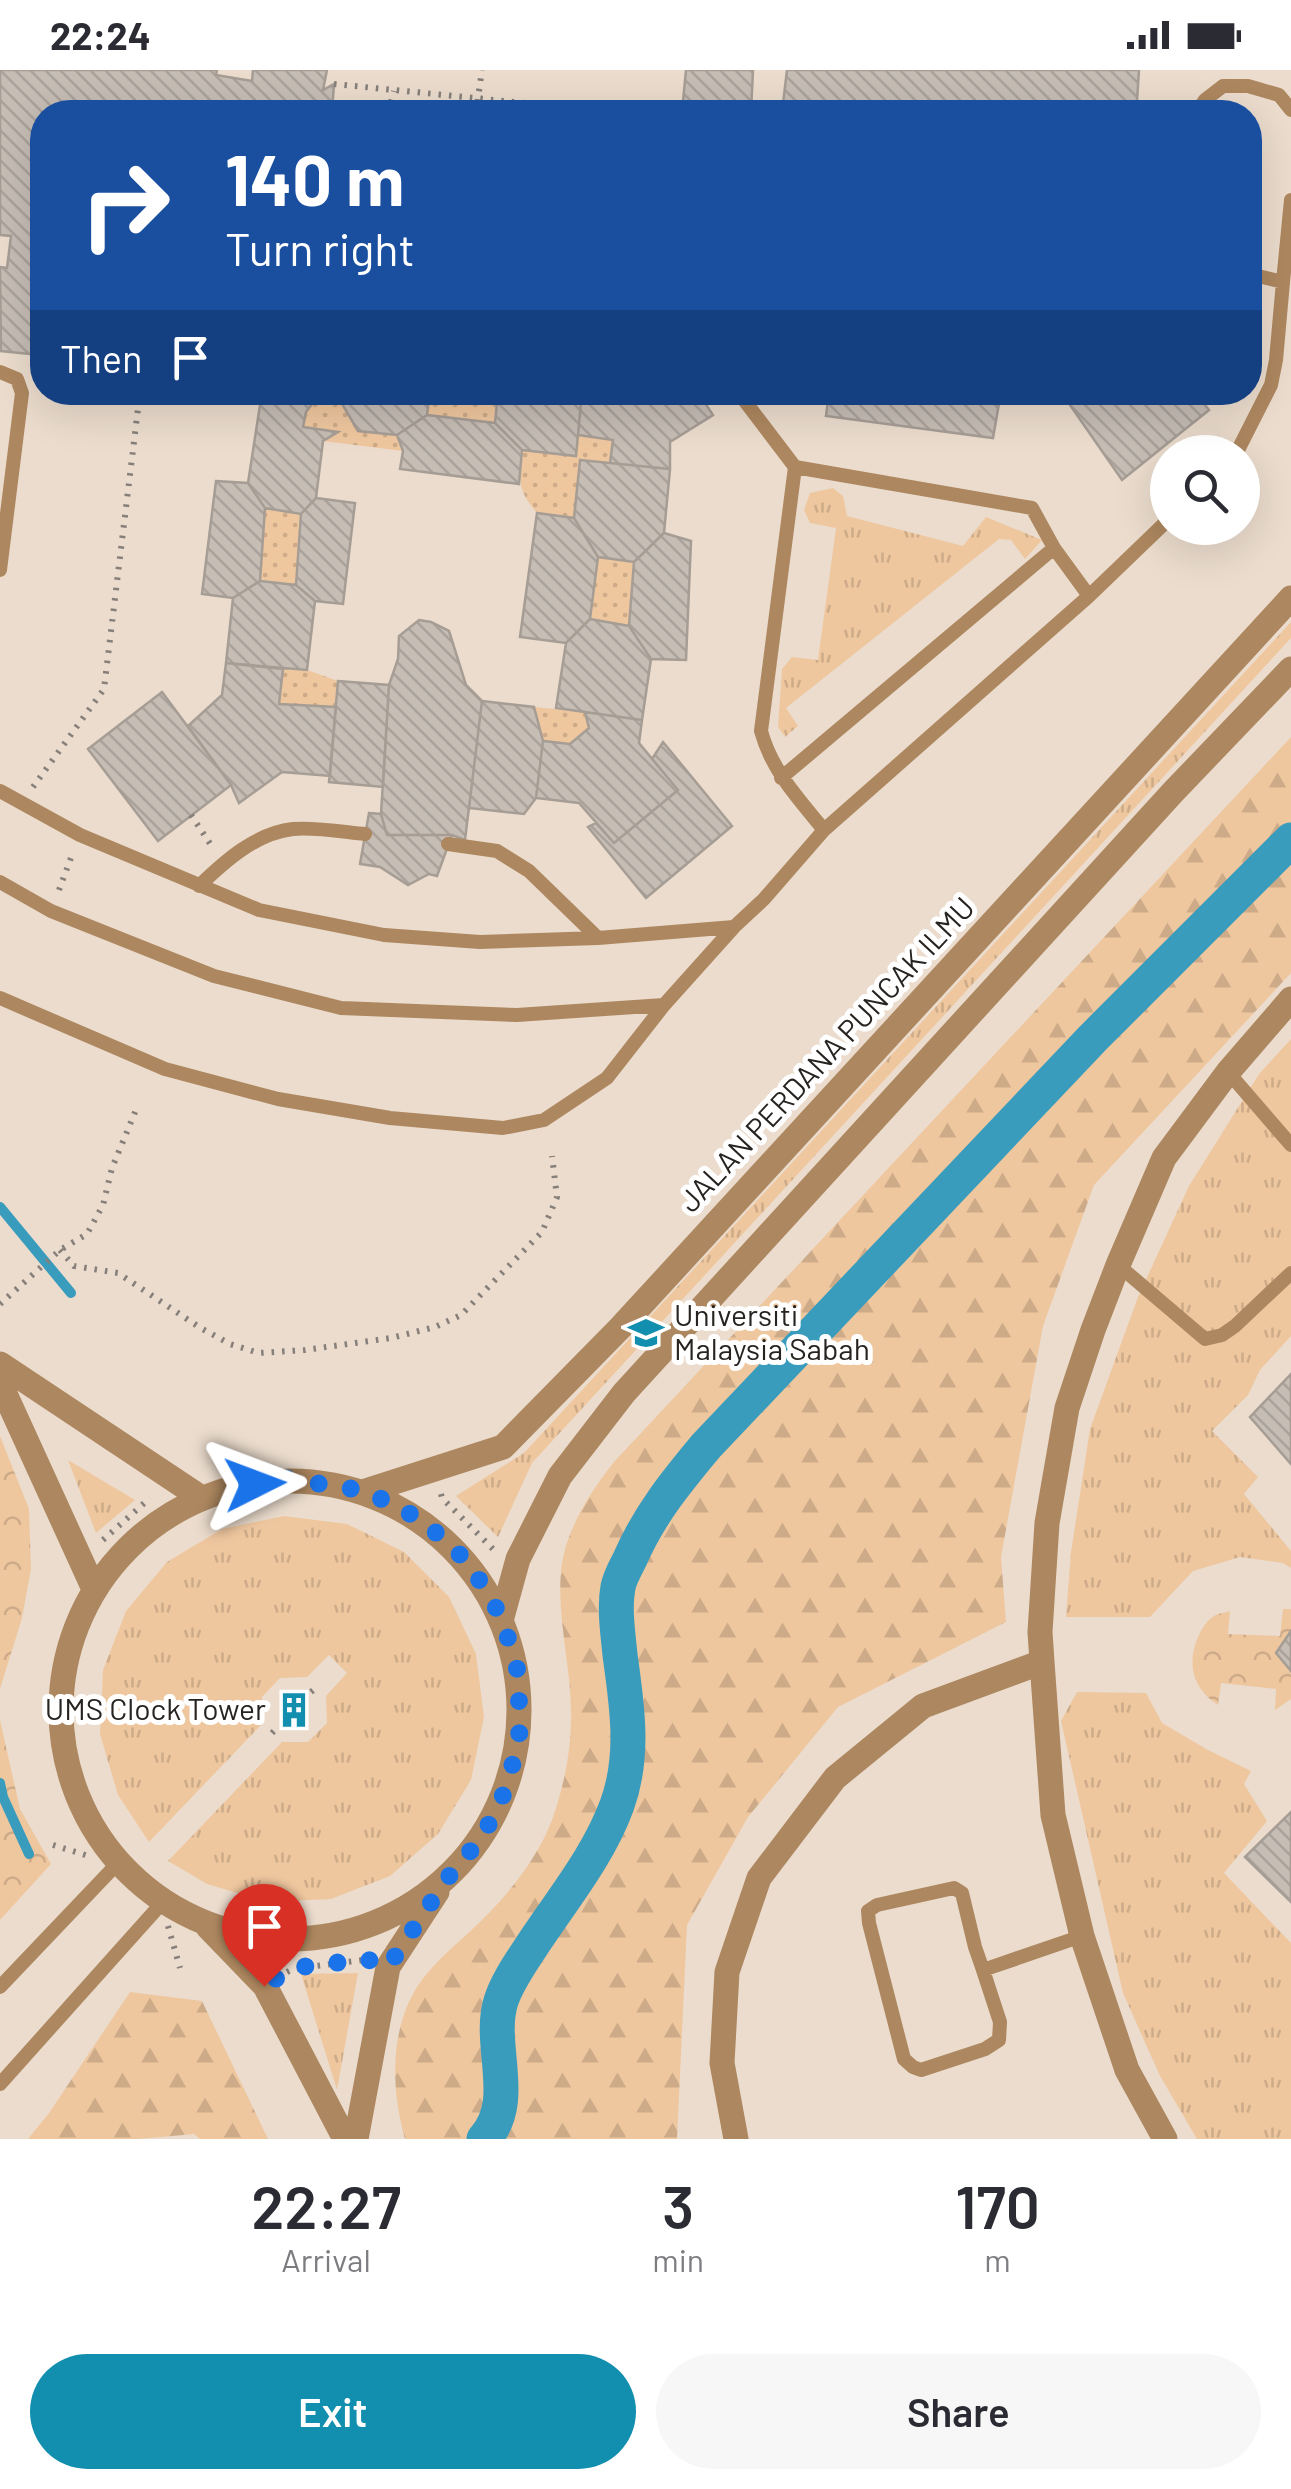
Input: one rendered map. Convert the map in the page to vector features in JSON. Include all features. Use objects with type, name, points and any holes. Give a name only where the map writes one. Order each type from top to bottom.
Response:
[{"type":"street","name":"JALAN PERDANA PUNCAK ILMU","points":[[366,1491],[503,1447],[620,1328],[1291,598]]},
{"type":"street","points":[[502,1618],[518,1560],[560,1476],[624,1392],[1174,791],[1291,670]]},
{"type":"street","points":[[1164,2139],[1127,2070],[1082,1936],[1053,1815],[1040,1632],[1047,1523],[1067,1408],[1118,1265],[1164,1158],[1228,1072],[1291,999]]},
{"type":"street","points":[[0,1364],[200,1497]]},
{"type":"street","points":[[0,1383],[94,1589]]},
{"type":"street","points":[[356,2139],[388,1967],[446,1880],[483,1836],[508,1785],[520,1730],[518,1672],[502,1618],[469,1563],[422,1520],[366,1491],[283,1478],[200,1497],[140,1535],[94,1589],[70,1643],[60,1701],[65,1760],[84,1815],[118,1864],[162,1903],[206,1926],[256,1939],[330,1938],[399,1913],[446,1880]]},
{"type":"street","points":[[736,2139],[722,2063],[727,1972],[759,1878],[835,1778],[922,1706],[1042,1662]]},
{"type":"street","points":[[206,1926],[264,1986],[345,2139]]},
{"type":"lane","points":[[1204,100],[1224,86],[1248,86],[1279,95],[1291,110]]},
{"type":"lane","points":[[1262,401],[1276,360],[1291,200]]},
{"type":"lane","points":[[1262,277],[1282,282]]},
{"type":"lane","points":[[0,372],[16,379],[22,392],[0,570]]},
{"type":"lane","points":[[748,405],[794,467],[1032,508],[1054,548],[1089,596]]},
{"type":"lane","points":[[1245,435],[1260,405]]},
{"type":"lane","points":[[794,467],[760,730],[781,778],[824,830]]},
{"type":"lane","points":[[0,998],[165,1070],[278,1099],[390,1118],[503,1128],[544,1120],[607,1078],[664,1005],[824,830],[1150,537]]},
{"type":"lane","points":[[781,778],[1054,548]]},
{"type":"lane","points":[[0,790],[80,835],[259,910],[384,934],[480,942],[734,928]]},
{"type":"lane","points":[[199,886],[223,863],[258,840],[293,829],[366,834]]},
{"type":"lane","points":[[448,844],[497,852],[529,870],[598,938]]},
{"type":"lane","points":[[0,882],[51,911],[214,976],[342,1008],[517,1016],[664,1005]]},
{"type":"lane","points":[[1228,1072],[1291,1145]]},
{"type":"lane","points":[[1118,1265],[1205,1339],[1222,1335],[1235,1326],[1291,1273]]},
{"type":"lane","points":[[0,1988],[118,1864]]},
{"type":"lane","points":[[954,1888],[962,1893],[983,1970],[1000,2022],[999,2040],[985,2049],[921,2070],[913,2067],[904,2059],[868,1911],[878,1905],[954,1888]]},
{"type":"lane","points":[[0,2084],[162,1903]]},
{"type":"lane","points":[[983,1970],[1082,1936]]},
{"type":"path","points":[[478,99],[482,70]]},
{"type":"path","points":[[334,84],[485,100]]},
{"type":"path","points":[[391,100],[394,90]]},
{"type":"path","points":[[21,804],[104,689],[138,405]]},
{"type":"path","points":[[0,1304],[60,1250],[88,1234],[103,1206],[112,1168],[138,1105]]},
{"type":"path","points":[[60,1250],[74,1266],[118,1273],[199,1327],[230,1344],[259,1353],[391,1338],[435,1327],[462,1315],[542,1232],[556,1197],[552,1156]]},
{"type":"path","points":[[434,1469],[442,1498],[496,1551],[518,1560]]},
{"type":"path","points":[[76,1551],[98,1544],[149,1500],[164,1473]]},
{"type":"path","points":[[53,1846],[118,1864]]},
{"type":"path","points":[[162,1903],[180,1968]]},
{"type":"path","points":[[264,1986],[293,1968],[366,1959],[388,1967]]},
{"type":"shaded area","name":"Universiti Malaysia Sabah","points":[[0,70],[1291,70],[1291,2139],[0,2139]]},
{"type":"green space","points":[[311,405],[341,405],[358,431],[397,435],[403,451],[323,441],[336,432],[303,427]]},
{"type":"green space","points":[[428,405],[497,405],[495,423],[427,415]]},
{"type":"green space","points":[[578,435],[613,440],[610,463],[580,461],[574,518],[537,513],[521,484],[522,450],[575,456]]},
{"type":"green space","points":[[833,488],[843,496],[847,516],[963,546],[986,517],[1042,540],[1025,559],[1011,540],[999,539],[786,708],[798,726],[785,737],[778,727],[782,669],[792,657],[818,660],[836,528],[810,523],[804,510],[810,493]]},
{"type":"green space","points":[[265,508],[301,514],[296,585],[260,581]]},
{"type":"green space","points":[[598,557],[634,562],[629,626],[590,619]]},
{"type":"green space","points":[[1291,622],[1291,638],[532,1463],[498,1537],[456,1496],[524,1453]]},
{"type":"green space","points":[[283,669],[307,670],[338,681],[336,707],[279,704]]},
{"type":"green space","points":[[534,707],[585,712],[589,728],[570,744],[543,741]]},
{"type":"green space","points":[[1291,737],[1291,973],[1094,1185],[1043,1326],[1001,1557],[1006,1622],[838,1707],[748,1817],[687,1925],[677,2139],[405,2139],[395,2080],[398,2040],[409,2002],[433,1966],[523,1873],[546,1834],[561,1792],[571,1722],[561,1571],[567,1542],[587,1500],[613,1463]]},
{"type":"green space","points":[[1291,1039],[1291,1336],[1260,1370],[1248,1395],[1212,1431],[1258,1477],[1244,1494],[1291,1551],[1291,1568],[1283,1563],[1240,1557],[1193,1571],[1150,1617],[1066,1617],[1071,1552],[1090,1429],[1138,1297],[1189,1186],[1259,1074]]},
{"type":"green space","points":[[0,1436],[29,1509],[31,1569],[22,1618],[0,1689]]},
{"type":"green space","points":[[68,1460],[135,1500],[96,1533]]},
{"type":"green space","points":[[284,1516],[347,1524],[404,1552],[449,1597],[476,1654],[484,1717],[471,1780],[438,1834],[390,1876],[331,1899],[268,1902],[207,1884],[168,1861],[282,1742],[308,1742],[327,1723],[326,1696],[347,1673],[329,1655],[307,1677],[280,1678],[262,1697],[262,1724],[149,1842],[118,1795],[100,1734],[103,1670],[126,1611],[167,1562],[222,1529]]},
{"type":"green space","points":[[1283,1609],[1291,1609],[1291,1636],[1276,1653],[1291,1673],[1291,1699],[1275,1710],[1276,1689],[1221,1683],[1218,1705],[1209,1699],[1197,1683],[1192,1665],[1195,1645],[1207,1621],[1230,1611],[1228,1634],[1280,1636]]},
{"type":"green space","points":[[1077,1692],[1146,1693],[1162,1723],[1251,1771],[1244,1784],[1267,1821],[1224,1873],[1291,1943],[1291,2139],[1197,2139],[1160,2076],[1123,1993],[1061,1721]]},
{"type":"green space","points":[[0,1720],[20,1809],[51,1864],[0,1920]]},
{"type":"green space","points":[[358,1973],[337,2090],[301,1974]]},
{"type":"green space","points":[[130,1992],[202,2001],[268,2139],[200,2139],[194,2134],[139,2139],[28,2139]]},
{"type":"building","points":[[0,70],[217,70],[216,75],[252,81],[253,70],[327,70],[323,90],[334,84],[333,100],[30,100],[30,354],[1,351],[0,267],[7,268],[11,236],[0,235]]},
{"type":"building","points":[[686,70],[753,70],[752,100],[683,100]]},
{"type":"building","points":[[787,70],[1139,70],[1137,100],[783,100]]},
{"type":"building","points":[[260,405],[311,405],[303,427],[338,432],[323,441],[316,498],[301,514],[265,508],[248,483]]},
{"type":"building","points":[[343,405],[428,405],[427,415],[397,435],[358,431]]},
{"type":"building","points":[[497,405],[581,405],[576,456],[522,450],[495,423]]},
{"type":"building","points":[[581,405],[706,405],[713,415],[670,442],[670,469],[610,463],[613,440],[578,435]]},
{"type":"building","points":[[827,405],[999,405],[993,438],[826,416]]},
{"type":"building","points":[[1070,405],[1205,405],[1209,410],[1178,435],[1150,435],[1150,457],[1122,480]]},
{"type":"building","points":[[427,415],[495,423],[522,450],[519,484],[400,469],[403,451],[397,435]]},
{"type":"building","points":[[580,460],[670,469],[664,533],[634,562],[598,557],[574,518]]},
{"type":"building","points":[[216,481],[248,483],[265,508],[260,581],[233,598],[202,594]]},
{"type":"building","points":[[316,498],[355,503],[343,604],[315,601],[296,585],[301,514]]},
{"type":"building","points":[[537,513],[574,518],[598,557],[590,619],[566,643],[520,637]]},
{"type":"building","points":[[664,533],[691,541],[686,660],[651,659],[629,626],[634,562]]},
{"type":"building","points":[[260,581],[296,585],[315,601],[307,670],[226,663],[233,598]]},
{"type":"building","points":[[590,619],[629,626],[651,659],[642,720],[556,708],[566,643]]},
{"type":"building","points":[[419,620],[449,631],[466,685],[482,701],[465,840],[452,835],[387,835],[381,814],[389,685],[398,659],[399,636]]},
{"type":"building","points":[[226,663],[283,669],[279,704],[336,707],[330,776],[282,772],[239,803],[231,785],[188,726],[222,695]]},
{"type":"building","points":[[338,681],[389,685],[383,787],[329,782]]},
{"type":"building","points":[[162,692],[231,785],[158,841],[88,749]]},
{"type":"building","points":[[482,701],[534,707],[543,741],[536,798],[524,814],[469,808]]},
{"type":"building","points":[[585,712],[642,720],[639,743],[678,790],[614,843],[579,803],[536,798],[543,741],[570,744],[589,728]]},
{"type":"building","points":[[663,742],[732,826],[646,898],[588,827],[596,823],[614,843],[678,790],[652,759]]},
{"type":"building","points":[[369,813],[381,814],[387,835],[452,835],[437,876],[429,874],[408,885],[380,867],[360,864]]},
{"type":"building","points":[[1291,1374],[1291,1464],[1250,1417]]},
{"type":"building","points":[[1291,1631],[1291,1671],[1276,1653]]},
{"type":"building","name":"UMS Clock Tower","points":[[294,1699],[306,1709],[295,1721],[283,1710]]},
{"type":"building","points":[[1291,1812],[1291,1902],[1245,1857]]},
{"type":"waterway","points":[[484,2139],[499,2108],[497,2036],[501,2001],[518,1967],[600,1843],[623,1787],[628,1730],[617,1595],[623,1572],[654,1513],[706,1446],[1093,1038],[1291,840]]},
{"type":"waterway","points":[[0,1207],[71,1293]]},
{"type":"waterway","points":[[0,1783],[29,1854]]},
{"type":"place","name":"Universiti Malaysia Sabah","points":[[646,1333]]},
{"type":"place","name":"UMS Clock Tower","points":[[294,1710]]},
{"type":"route","points":[[255,1484],[283,1478],[366,1491],[422,1520],[446,1541],[469,1563],[502,1618],[518,1672],[520,1730],[508,1785],[483,1836],[446,1880],[388,1967],[366,1959],[293,1968],[264,1986]]}]
